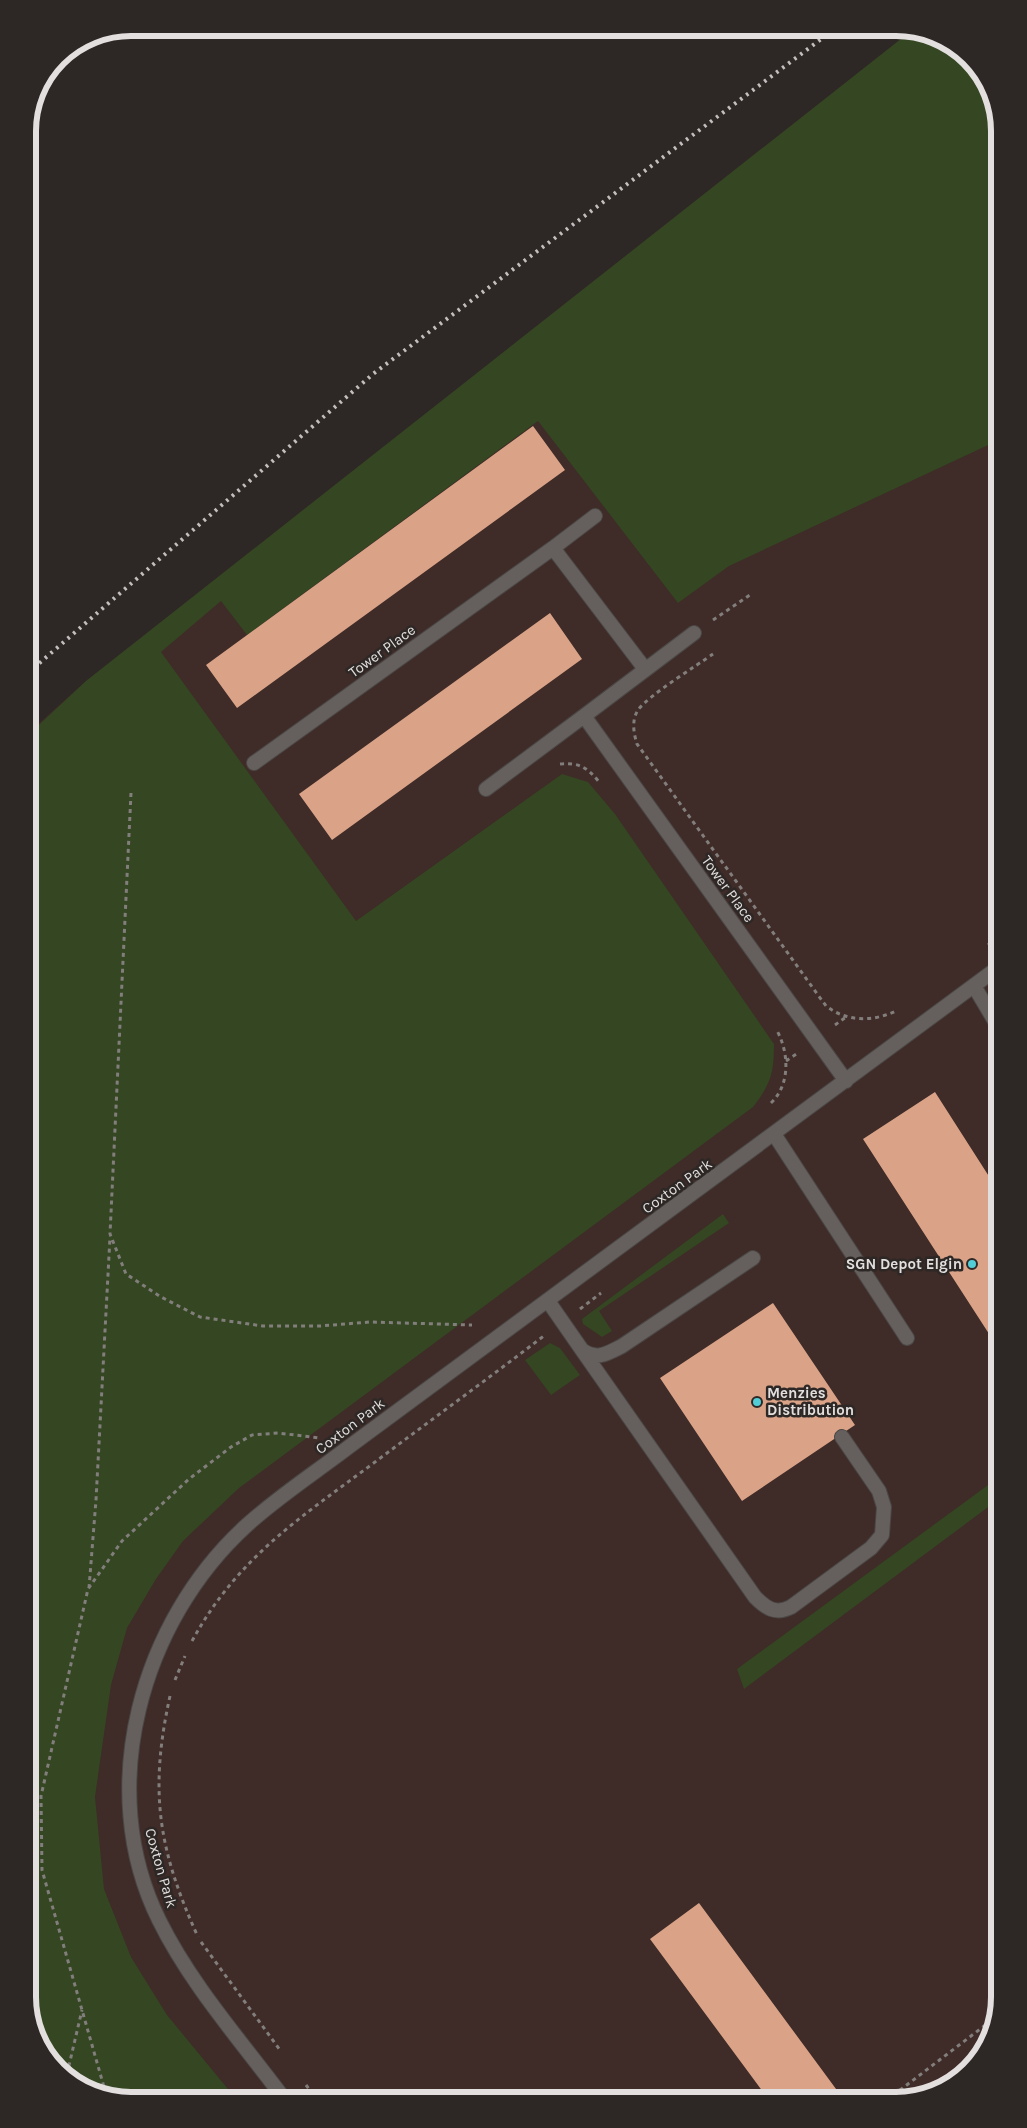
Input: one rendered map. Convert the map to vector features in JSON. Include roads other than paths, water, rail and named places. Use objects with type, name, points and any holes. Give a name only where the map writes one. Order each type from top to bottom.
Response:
[{"type":"street","name":"Tower Place","points":[[254,763],[595,516]]},
{"type":"street","points":[[553,548],[645,669]]},
{"type":"street","points":[[486,789],[694,633]]},
{"type":"street","name":"Tower Place","points":[[584,716],[846,1081]]},
{"type":"street","name":"Coxton Park","points":[[279,2092],[181,1960],[158,1918],[141,1871],[132,1834],[128,1788],[132,1740],[142,1695],[160,1645],[188,1595],[215,1560],[247,1525],[350,1446],[991,974]]},
{"type":"street","points":[[974,986],[991,1013]]},
{"type":"street","points":[[774,1134],[907,1338]]},
{"type":"street","points":[[582,1350],[588,1354],[602,1356],[622,1346],[753,1258]]},
{"type":"street","points":[[548,1301],[755,1597],[764,1606],[774,1611],[782,1611],[791,1607],[872,1548],[882,1535],[884,1507],[879,1491],[842,1436]]},
{"type":"railway","points":[[36,666],[373,374],[825,36]]},
{"type":"place","name":"SGN Depot Elgin","points":[[972,1264]]},
{"type":"place","name":"Menzies Distribution","points":[[757,1402]]}]
